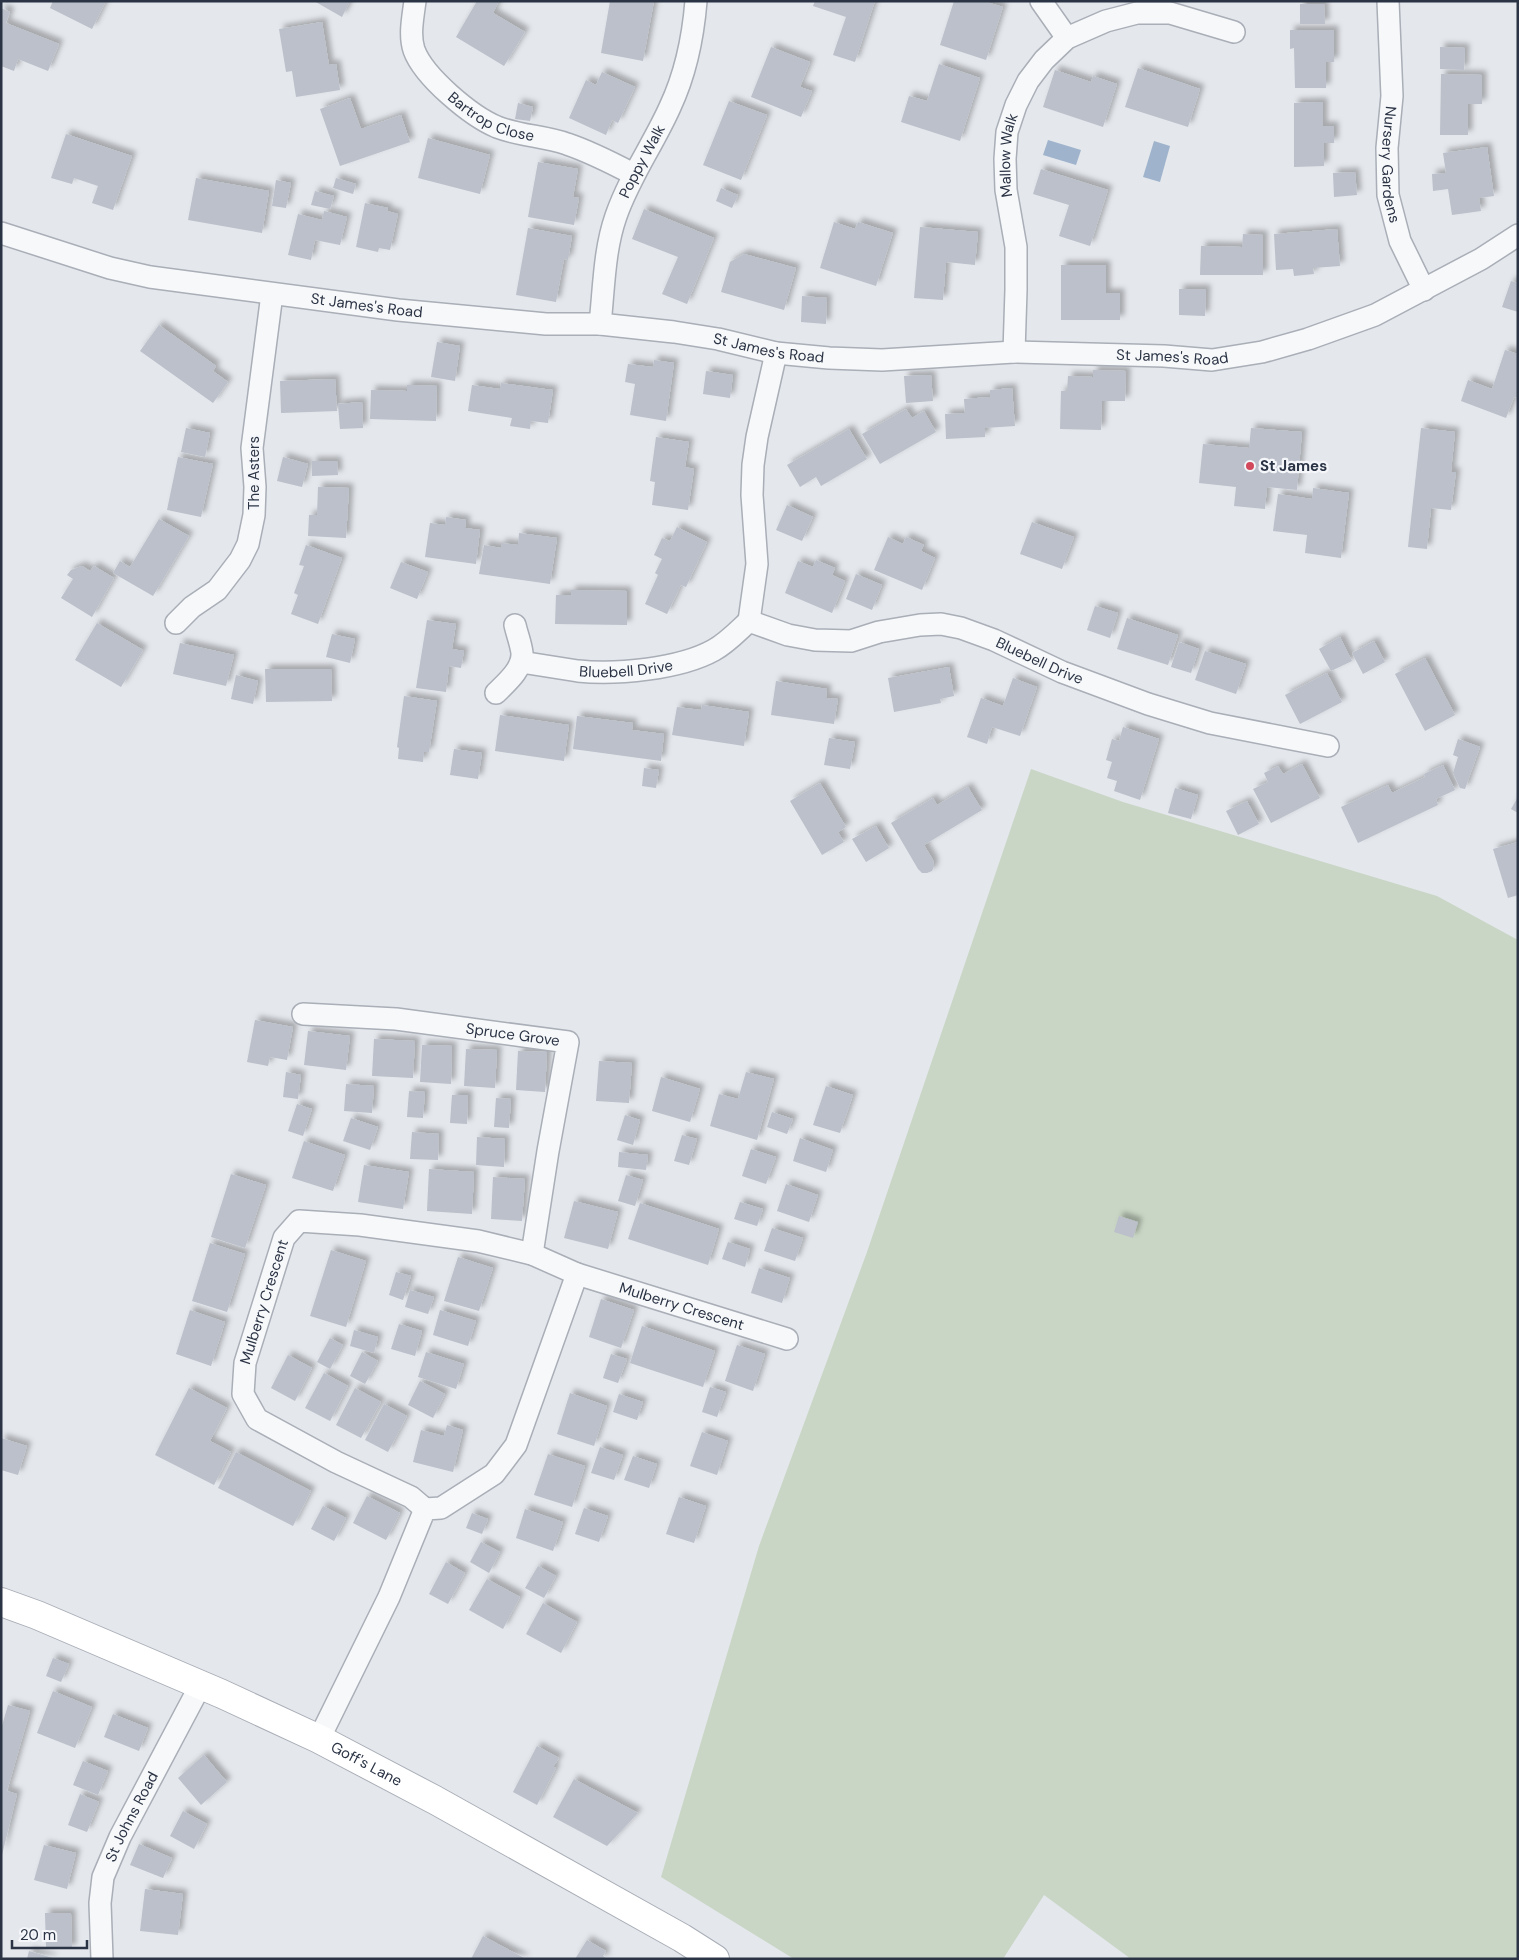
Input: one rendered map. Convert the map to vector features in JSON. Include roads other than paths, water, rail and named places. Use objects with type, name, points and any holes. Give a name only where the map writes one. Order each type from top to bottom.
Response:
[{"type":"main road","name":"Goff's Lane","points":[[1,1602],[37,1615],[319,1739],[435,1800],[682,1938],[715,1959]]},
{"type":"street","name":"Bartrop Close","points":[[415,1],[412,35],[414,49],[421,64],[434,80],[477,116],[504,129],[565,143],[588,151],[633,174]]},
{"type":"street","name":"Poppy Walk","points":[[600,324],[610,236],[633,174],[670,108],[685,71],[694,29],[696,1]]},
{"type":"street","points":[[1041,1],[1067,38]]},
{"type":"street","name":"Nursery Gardens","points":[[1388,1],[1392,96],[1387,148],[1388,195],[1400,241],[1424,290]]},
{"type":"street","name":"Mallow Walk","points":[[1014,352],[1016,248],[1006,190],[1005,159],[1007,132],[1016,105],[1028,81],[1044,60],[1067,38],[1106,21],[1137,13],[1170,13],[1234,32]]},
{"type":"street","name":"St James's Road","points":[[1,233],[110,268],[150,277],[398,310],[536,323],[600,324],[718,339],[776,353],[882,360],[1014,352],[1164,356],[1212,360],[1262,352],[1308,339],[1375,315],[1482,259],[1518,235]]},
{"type":"street","name":"The Asters","points":[[176,623],[192,607],[216,590],[240,560],[248,544],[254,515],[255,487],[252,448],[272,294]]},
{"type":"street","points":[[750,621],[757,564],[752,496],[753,465],[757,437],[776,353]]},
{"type":"street","name":"Bluebell Drive","points":[[521,662],[580,671],[618,671],[665,667],[694,660],[715,650],[750,621],[788,635],[815,640],[851,641],[879,632],[920,625],[941,624],[961,628],[994,640],[1062,672],[1148,704],[1210,723],[1328,746]]},
{"type":"street","points":[[496,693],[511,678],[521,662],[522,653],[515,625]]},
{"type":"street","name":"Spruce Grove","points":[[303,1014],[396,1018],[568,1042],[532,1254]]},
{"type":"street","name":"Mulberry Crescent","points":[[425,1509],[411,1497],[336,1462],[257,1418],[243,1394],[245,1363],[284,1238],[299,1222],[360,1225],[478,1241],[532,1254],[577,1274],[787,1339]]},
{"type":"street","points":[[319,1739],[389,1598],[425,1509],[441,1508],[494,1474],[516,1446],[577,1274]]},
{"type":"street","name":"St Johns Road","points":[[102,1959],[100,1903],[103,1877],[120,1837],[200,1686]]},
{"type":"water","points":[[1048,140],[1081,150],[1076,165],[1043,155]]},
{"type":"water","points":[[1154,141],[1170,146],[1160,182],[1143,177]]},
{"type":"place","name":"St James","points":[[1250,466]]}]
